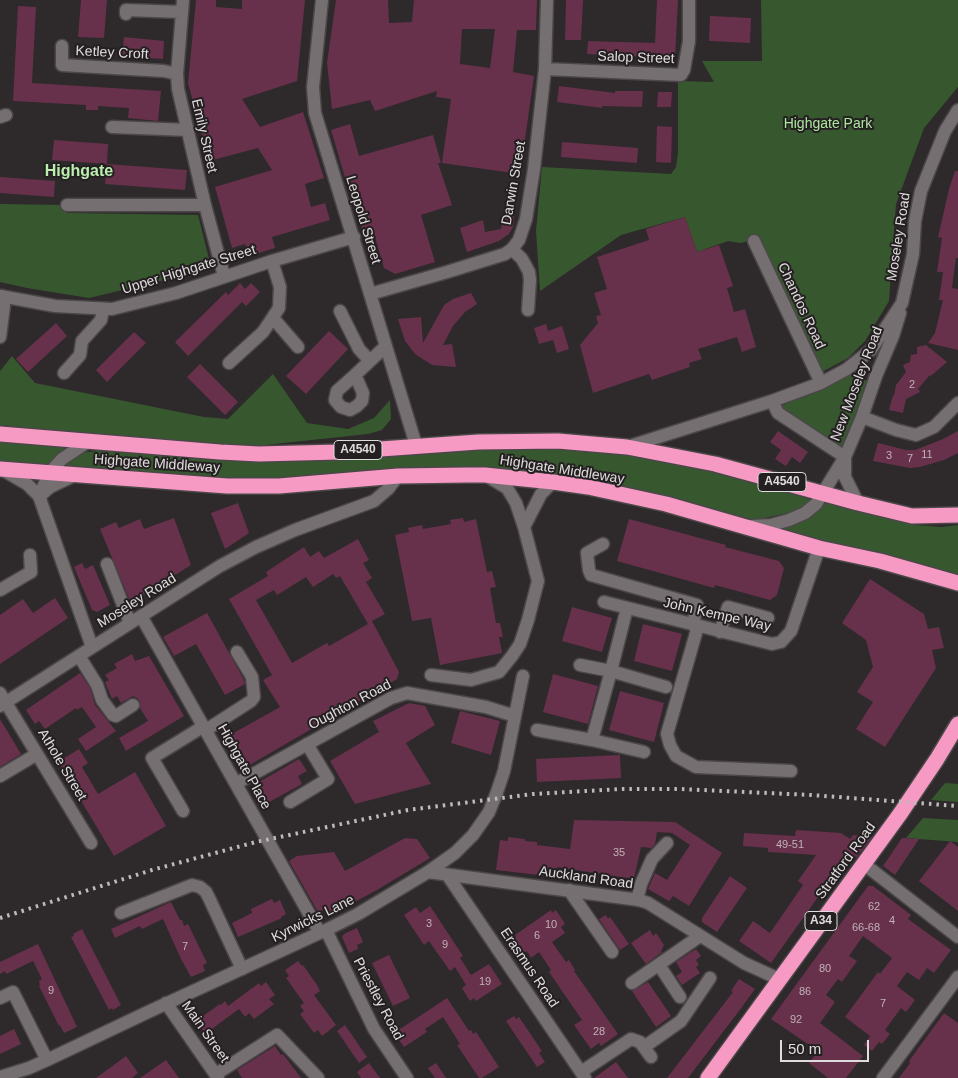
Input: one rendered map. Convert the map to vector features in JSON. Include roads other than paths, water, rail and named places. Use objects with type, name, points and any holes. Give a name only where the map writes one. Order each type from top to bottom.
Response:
[{"type":"highway","name":"Highgate Middleway","points":[[0,434],[259,454],[339,452],[478,442],[558,441],[627,447],[715,464],[912,516],[958,515]]},
{"type":"highway","name":"Highgate Middleway","points":[[0,469],[227,486],[279,486],[398,476],[485,475],[553,482],[588,487],[666,504],[819,548],[880,561],[958,583]]},
{"type":"highway","name":"Stratford Road","points":[[708,1078],[864,864],[938,759],[958,724]]},
{"type":"highway","name":"Stratford Road","points":[[938,759],[958,738]]},
{"type":"street","name":"Leopold Street","points":[[322,0],[312,87],[315,113],[416,446]]},
{"type":"street","name":"Darwin Street","points":[[512,249],[519,240],[526,219],[534,169],[545,69],[548,0]]},
{"type":"street","name":"Salop Street","points":[[545,69],[681,75],[684,70],[689,41],[689,0]]},
{"type":"street","points":[[126,14],[126,10],[183,6]]},
{"type":"street","name":"Emily Street","points":[[183,6],[177,74],[178,89],[224,276]]},
{"type":"street","name":"Ketley Croft","points":[[62,46],[62,64],[164,70],[177,74]]},
{"type":"street","name":"Moseley Road","points":[[627,447],[772,401],[821,383],[847,370],[871,350],[902,303],[913,254],[915,221],[922,191],[945,131],[958,110]]},
{"type":"street","points":[[112,127],[188,130]]},
{"type":"street","points":[[67,205],[205,205]]},
{"type":"street","name":"Upper Highgate Street","points":[[1,296],[55,306],[112,309],[176,293],[224,276],[354,237]]},
{"type":"street","name":"Chandos Road","points":[[754,241],[821,383]]},
{"type":"street","points":[[370,294],[505,254],[512,249],[522,259],[529,272],[528,310]]},
{"type":"street","points":[[229,363],[263,332],[279,308],[280,287],[272,261]]},
{"type":"street","points":[[0,338],[4,306],[1,296]]},
{"type":"street","name":"New Moseley Road","points":[[858,503],[845,477],[845,458],[893,336],[902,303]]},
{"type":"street","points":[[64,373],[80,355],[84,337],[102,320],[103,309]]},
{"type":"street","points":[[340,311],[359,349],[370,361]]},
{"type":"street","points":[[272,318],[298,347]]},
{"type":"street","points":[[355,375],[386,346]]},
{"type":"street","points":[[859,361],[876,376]]},
{"type":"street","points":[[743,526],[771,525],[789,520],[805,512],[816,504],[845,458],[778,413],[772,401]]},
{"type":"street","points":[[862,417],[896,430],[916,435],[934,427],[958,403]]},
{"type":"street","points":[[39,496],[50,472],[62,459],[89,441]]},
{"type":"street","points":[[0,469],[22,480],[39,496],[92,647]]},
{"type":"street","points":[[39,496],[50,486],[77,474]]},
{"type":"street","points":[[431,676],[471,680],[499,672],[520,644],[528,620],[538,580],[524,527],[516,503],[507,488],[485,475]]},
{"type":"street","name":"Moseley Road","points":[[2,701],[79,656],[220,566],[256,547],[295,530],[374,501],[388,489],[398,476]]},
{"type":"street","points":[[524,527],[541,494],[553,482]]},
{"type":"street","points":[[603,544],[587,554],[590,573],[593,575],[697,605],[695,625],[667,734],[676,756],[696,767],[791,771]]},
{"type":"street","name":"John Kempe Way","points":[[619,583],[609,604],[772,644],[781,642],[791,631],[819,548]]},
{"type":"street","points":[[0,590],[31,572],[30,555]]},
{"type":"street","name":"Highgate Place","points":[[107,564],[136,619],[205,728],[323,932]]},
{"type":"street","points":[[720,632],[728,607],[768,618]]},
{"type":"street","points":[[592,740],[612,671],[627,608]]},
{"type":"street","points":[[182,811],[152,758],[251,701],[254,697],[252,678],[238,652]]},
{"type":"street","points":[[79,656],[97,685],[102,700],[113,715],[119,714],[133,704]]},
{"type":"street","points":[[580,665],[612,671],[666,687]]},
{"type":"street","name":"Kyrwicks Lane","points":[[0,1077],[47,1060],[323,932],[358,914],[428,872],[455,853],[473,835],[489,812],[504,771],[523,676]]},
{"type":"street","name":"Oughton Road","points":[[237,784],[391,698],[406,693],[486,707],[515,716]]},
{"type":"street","name":"Athole Street","points":[[2,701],[37,754],[91,843]]},
{"type":"street","points":[[537,730],[644,752]]},
{"type":"street","points":[[290,802],[328,779],[307,744]]},
{"type":"street","points":[[0,776],[37,754]]},
{"type":"street","points":[[637,900],[641,884],[652,859],[667,843]]},
{"type":"street","points":[[864,864],[958,937]]},
{"type":"street","name":"Auckland Road","points":[[428,872],[569,890],[648,903],[744,963],[779,979]]},
{"type":"street","name":"Erasmus Road","points":[[448,876],[583,1075]]},
{"type":"street","points":[[121,913],[192,885],[200,887],[206,892],[242,969]]},
{"type":"street","points":[[569,890],[612,952]]},
{"type":"street","name":"Priestley Road","points":[[323,932],[374,1029],[407,1078]]},
{"type":"street","points":[[632,982],[700,936]]},
{"type":"street","points":[[659,965],[680,997]]},
{"type":"street","points":[[883,1078],[958,977]]},
{"type":"street","points":[[644,1047],[681,1021],[710,978]]},
{"type":"street","points":[[0,998],[13,992],[47,1060]]},
{"type":"street","name":"Main Street","points":[[166,1004],[217,1076]]},
{"type":"street","points":[[217,1076],[276,1035],[318,1078]]},
{"type":"street","points":[[583,1075],[631,1039],[640,1042],[651,1057]]},
{"type":"railway","points":[[0,918],[152,870],[256,842],[408,810],[533,794],[621,789],[680,789],[811,795],[958,806]]},
{"type":"district","name":"Highgate","points":[[79,172]]},
{"type":"park label","name":"Highgate Park","points":[[828,124]]}]
